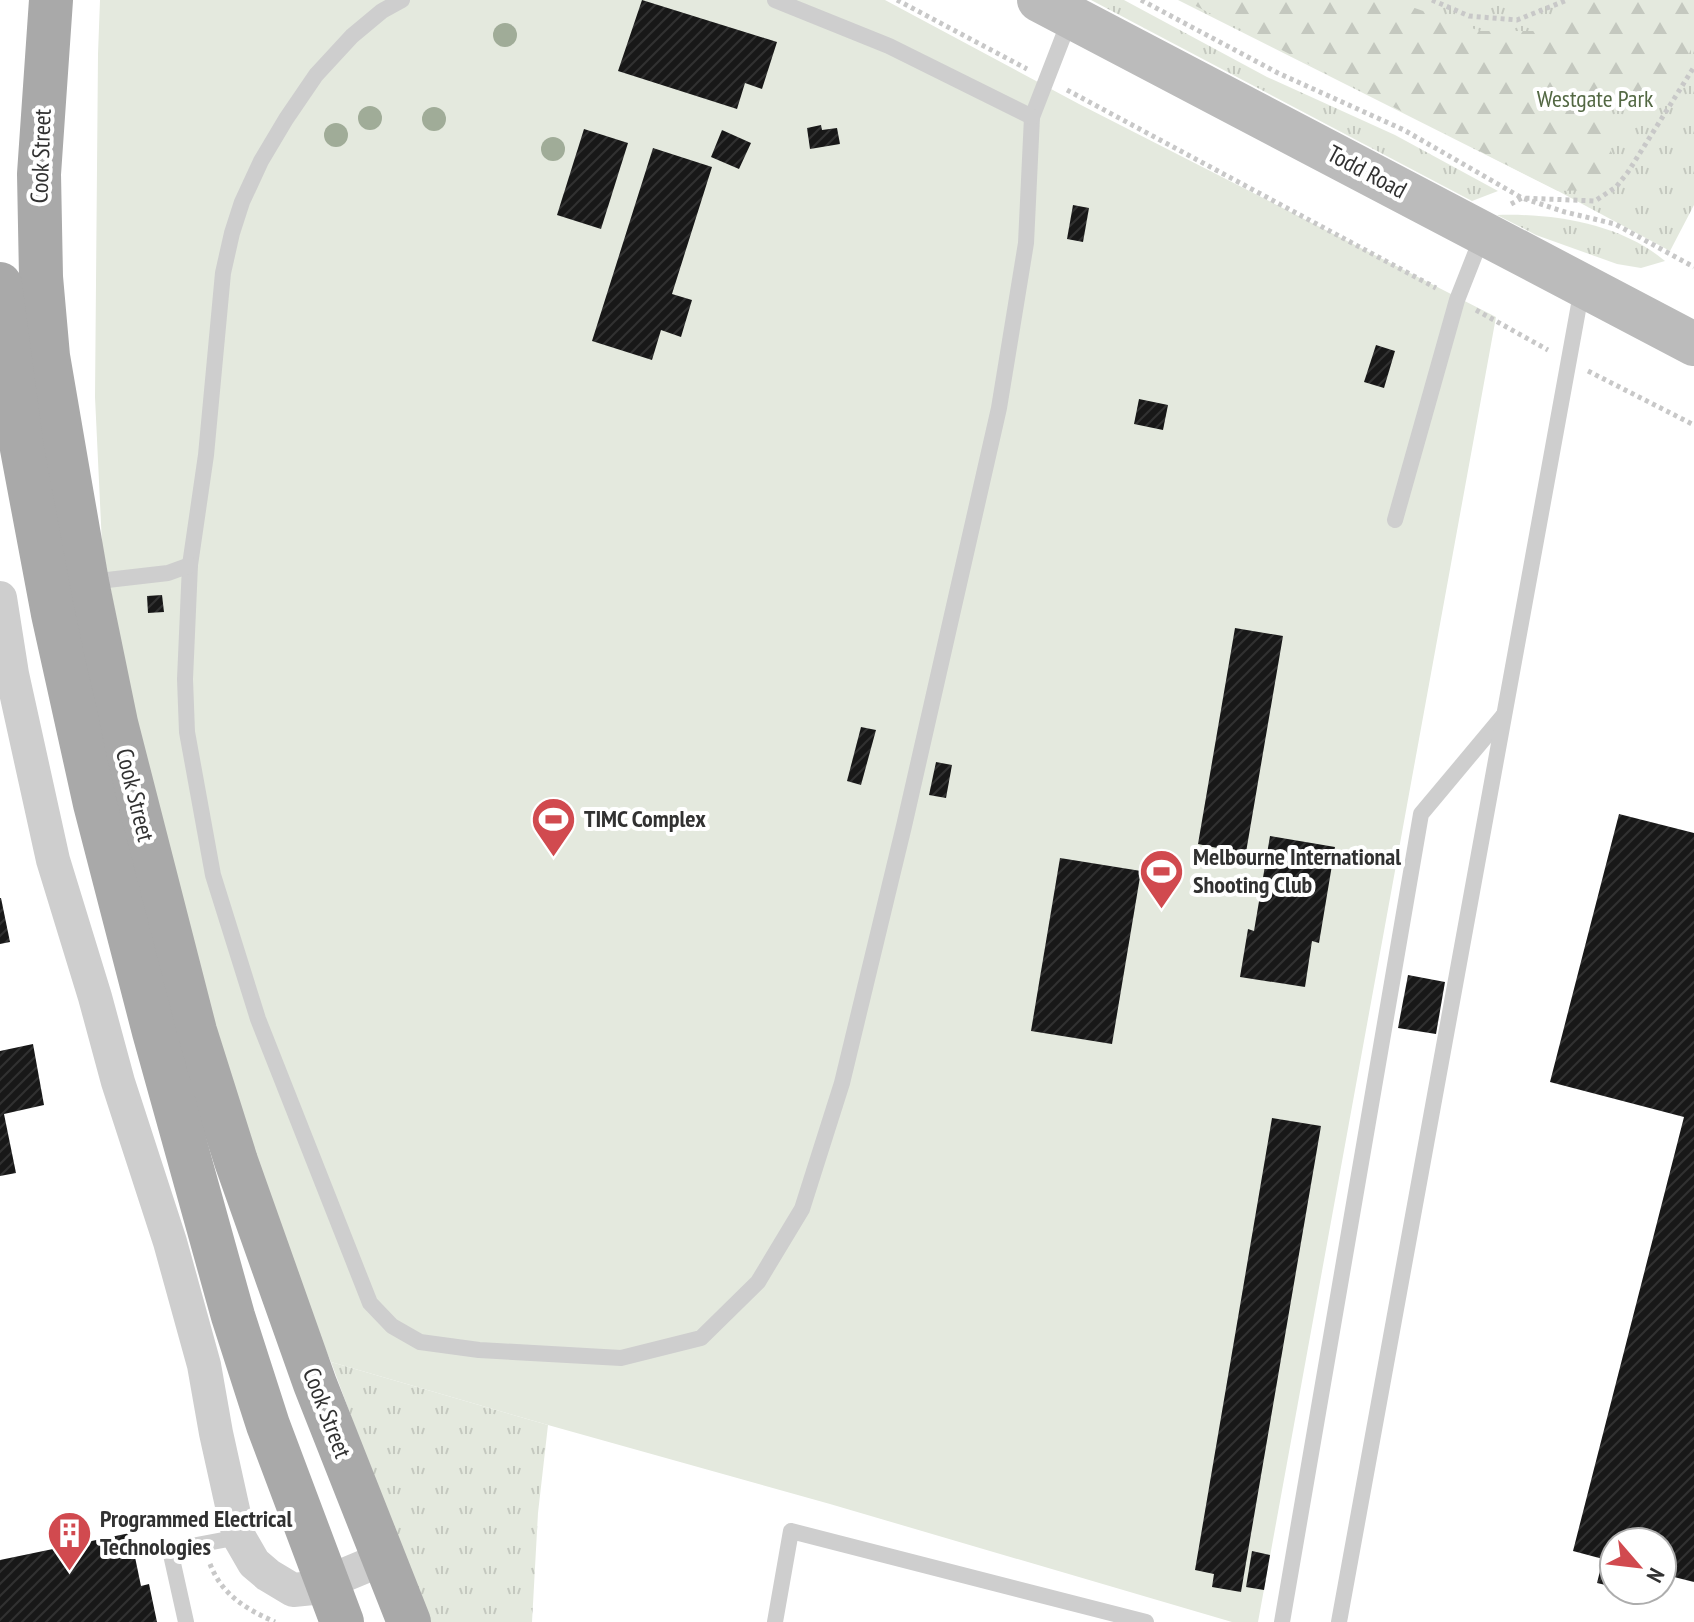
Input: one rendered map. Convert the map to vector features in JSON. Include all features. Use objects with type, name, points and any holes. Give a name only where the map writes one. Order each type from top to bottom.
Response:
[{"type":"main road","name":"Cook Street","points":[[51,0],[39,174],[41,277],[48,356],[87,582],[116,723],[195,1031],[236,1161],[315,1384],[409,1622]]},
{"type":"main road","name":"Todd Road","points":[[1055,9],[1694,344]]},
{"type":"main road","name":"Cook Street","points":[[0,284],[5,356],[53,614],[95,804],[233,1316],[268,1425],[342,1622]]},
{"type":"street","points":[[0,598],[12,674],[53,860],[118,1082],[170,1242],[204,1365],[239,1537],[254,1563],[293,1590],[313,1588],[385,1558]]},
{"type":"street","points":[[95,997],[154,1032]]},
{"type":"lane","points":[[402,0],[382,11],[352,36],[316,75],[267,151],[242,202],[232,233],[223,273],[206,455],[190,565],[185,679],[187,732],[213,875],[258,1019],[370,1303],[392,1326],[420,1342],[479,1350],[621,1358],[701,1338],[758,1282],[802,1209],[842,1083],[999,408],[1026,243],[1032,117],[1047,80],[1055,9]]},
{"type":"lane","points":[[775,0],[889,46],[1032,117]]},
{"type":"lane","points":[[1395,520],[1478,230]]},
{"type":"lane","points":[[1339,1622],[1582,287]]},
{"type":"lane","points":[[87,582],[168,573],[190,565]]},
{"type":"lane","points":[[1282,1622],[1421,814],[1504,715]]},
{"type":"lane","points":[[775,1622],[791,1531],[1095,1616],[1146,1622]]},
{"type":"lane","points":[[186,1622],[170,1550],[239,1537]]},
{"type":"path","points":[[897,0],[1207,164],[1568,361],[1694,425]]},
{"type":"path","points":[[1141,0],[1278,73],[1404,130],[1522,198],[1615,224],[1694,267]]},
{"type":"path","points":[[1432,0],[1469,16],[1517,20],[1567,0]]},
{"type":"path","points":[[1478,230],[1522,198],[1595,201],[1616,187],[1694,67]]},
{"type":"green space","name":"TIMC Complex","points":[[100,0],[885,0],[1079,104],[1496,317],[1258,1622],[1232,1622],[331,1362],[278,1238],[188,986],[102,545],[95,397]]},
{"type":"green space","points":[[1091,0],[1124,0],[1267,77],[1395,135],[1498,191],[1472,201]]},
{"type":"green space","name":"Westgate Park","points":[[1178,0],[1694,0],[1694,205],[1670,251],[1558,191]]},
{"type":"green space","name":"Westgate Park","points":[[1184,0],[1392,0],[1480,31],[1534,31],[1578,12],[1589,0],[1694,0],[1694,43],[1688,56],[1664,83],[1606,105],[1604,132],[1615,162],[1593,190],[1558,191]]},
{"type":"green space","points":[[1497,215],[1541,216],[1586,223],[1628,238],[1665,261],[1641,268],[1617,264],[1536,235]]},
{"type":"green space","points":[[331,1362],[548,1425],[538,1513],[532,1622],[427,1622]]},
{"type":"building","points":[[642,0],[777,42],[762,89],[745,83],[737,109],[618,71]]},
{"type":"building","points":[[821,125],[822,130],[837,128],[840,144],[810,149],[807,128]]},
{"type":"building","points":[[584,129],[628,143],[601,229],[557,215]]},
{"type":"building","points":[[722,130],[751,143],[739,169],[711,157]]},
{"type":"building","points":[[653,148],[712,167],[672,294],[692,300],[681,337],[661,330],[652,360],[592,341]]},
{"type":"building","points":[[1073,205],[1089,208],[1083,242],[1067,239]]},
{"type":"building","points":[[1376,345],[1395,351],[1384,388],[1364,382]]},
{"type":"building","points":[[1139,399],[1168,405],[1163,430],[1134,424]]},
{"type":"building","points":[[162,595],[164,612],[148,613],[147,596]]},
{"type":"building","points":[[1235,628],[1283,636],[1244,864],[1215,859],[1217,848],[1198,844]]},
{"type":"building","points":[[861,727],[876,730],[861,785],[847,781]]},
{"type":"building","points":[[936,762],[952,765],[946,798],[929,795]]},
{"type":"building","points":[[1619,814],[1694,833],[1694,1582],[1678,1578],[1678,1526],[1598,1526],[1598,1558],[1573,1551],[1684,1117],[1550,1082]]},
{"type":"building","points":[[1270,836],[1335,847],[1319,943],[1312,941],[1305,987],[1240,977],[1248,929],[1254,931]]},
{"type":"building","points":[[1060,858],[1141,871],[1112,1044],[1031,1031]]},
{"type":"building","points":[[0,898],[10,942],[0,944]]},
{"type":"building","points":[[1408,975],[1445,982],[1436,1034],[1398,1028]]},
{"type":"building","points":[[33,1044],[44,1105],[4,1114],[16,1173],[0,1176],[0,1051]]},
{"type":"building","points":[[1272,1118],[1321,1126],[1241,1592],[1212,1587],[1214,1574],[1195,1570]]},
{"type":"building","name":"Programmed Electrical Technologies","points":[[130,1533],[141,1586],[149,1584],[157,1622],[0,1622],[0,1560]]},
{"type":"building","points":[[1252,1551],[1270,1555],[1264,1590],[1246,1587]]},
{"type":"place","name":"TIMC Complex","points":[[553,858]]},
{"type":"place","name":"Melbourne International Shooting Club","points":[[1162,910]]},
{"type":"place","name":"Programmed Electrical Technologies","points":[[69,1572]]}]
